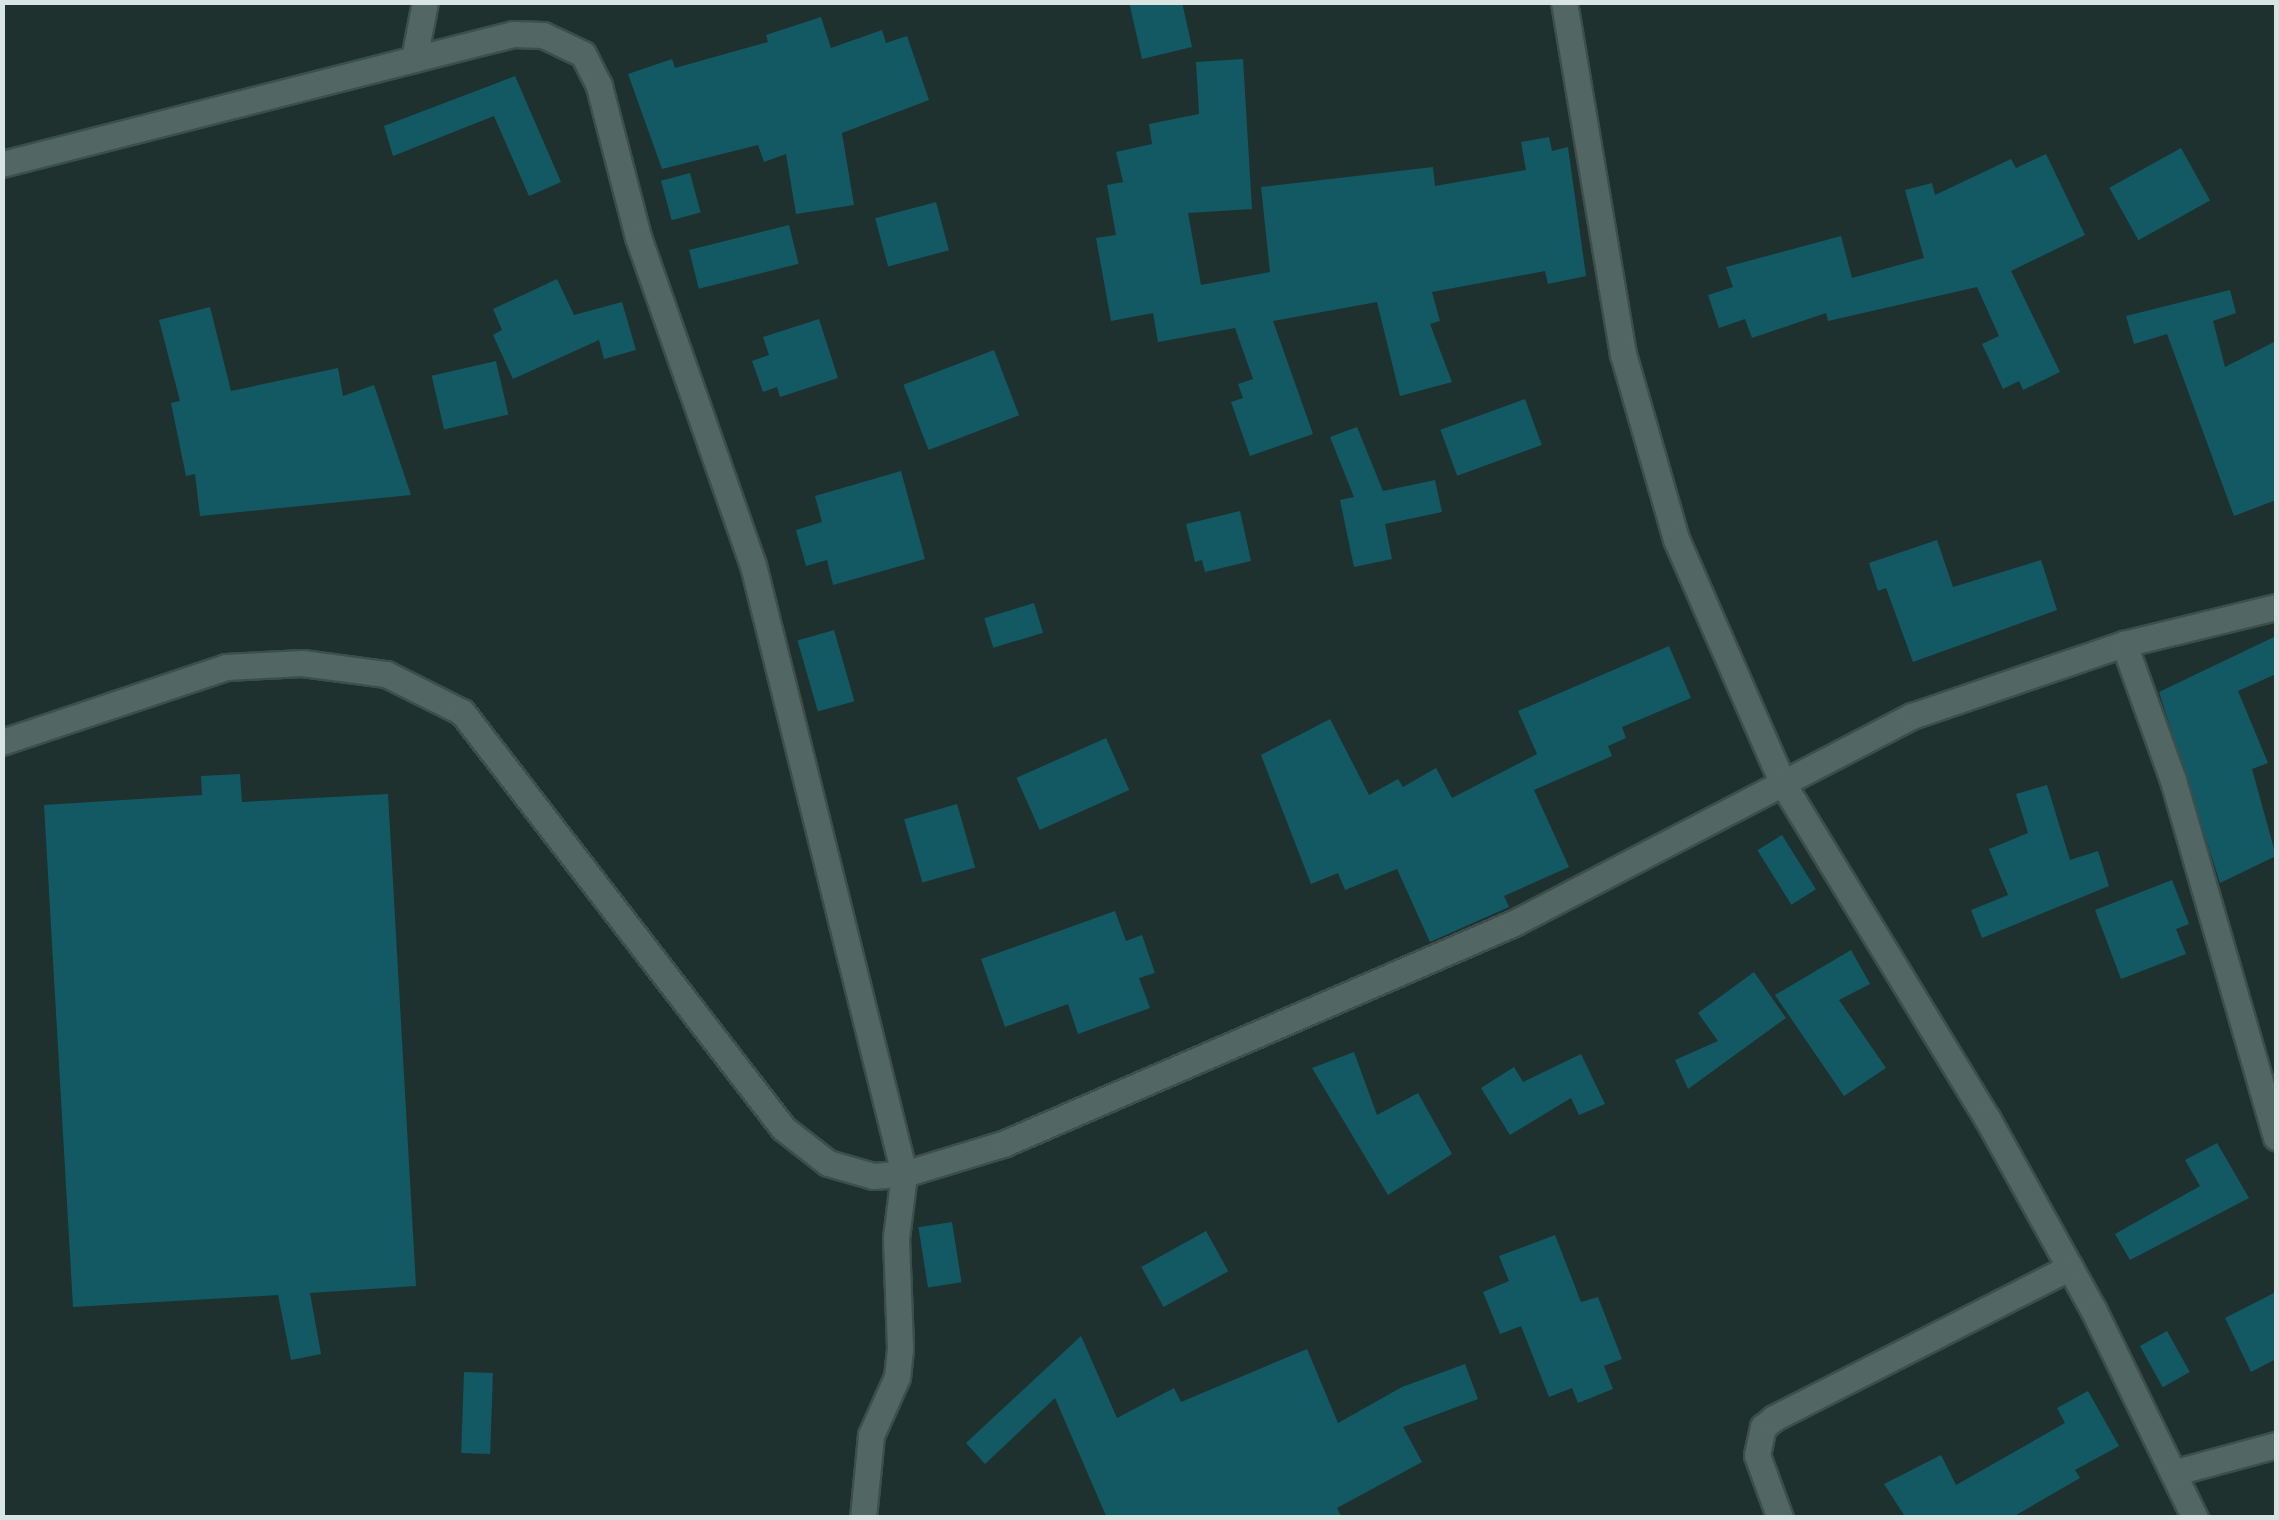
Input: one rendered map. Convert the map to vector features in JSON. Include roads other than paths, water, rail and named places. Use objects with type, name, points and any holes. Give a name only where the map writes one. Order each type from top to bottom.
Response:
[{"type":"street","points":[[1564,2],[1623,354],[1676,539],[1783,784],[1867,915],[2070,1267],[2176,1472],[2195,1518]]},
{"type":"street","points":[[426,5],[462,46]]},
{"type":"street","points":[[414,59],[426,5]]},
{"type":"street","points":[[2,164],[513,34],[567,42],[583,54],[599,86],[638,237],[753,566],[904,1174],[896,1238],[900,1350],[897,1376],[870,1435],[863,1518]]},
{"type":"street","points":[[2,742],[226,667],[302,663],[386,674],[462,712],[783,1128],[828,1163],[872,1176],[904,1174],[1003,1144],[1514,923],[1912,716],[2124,644],[2276,608]]},
{"type":"street","points":[[2124,644],[2173,780],[2276,1137]]},
{"type":"street","points":[[1780,1518],[1756,1455],[1763,1427],[2070,1267]]},
{"type":"street","points":[[2176,1472],[2276,1445]]}]
